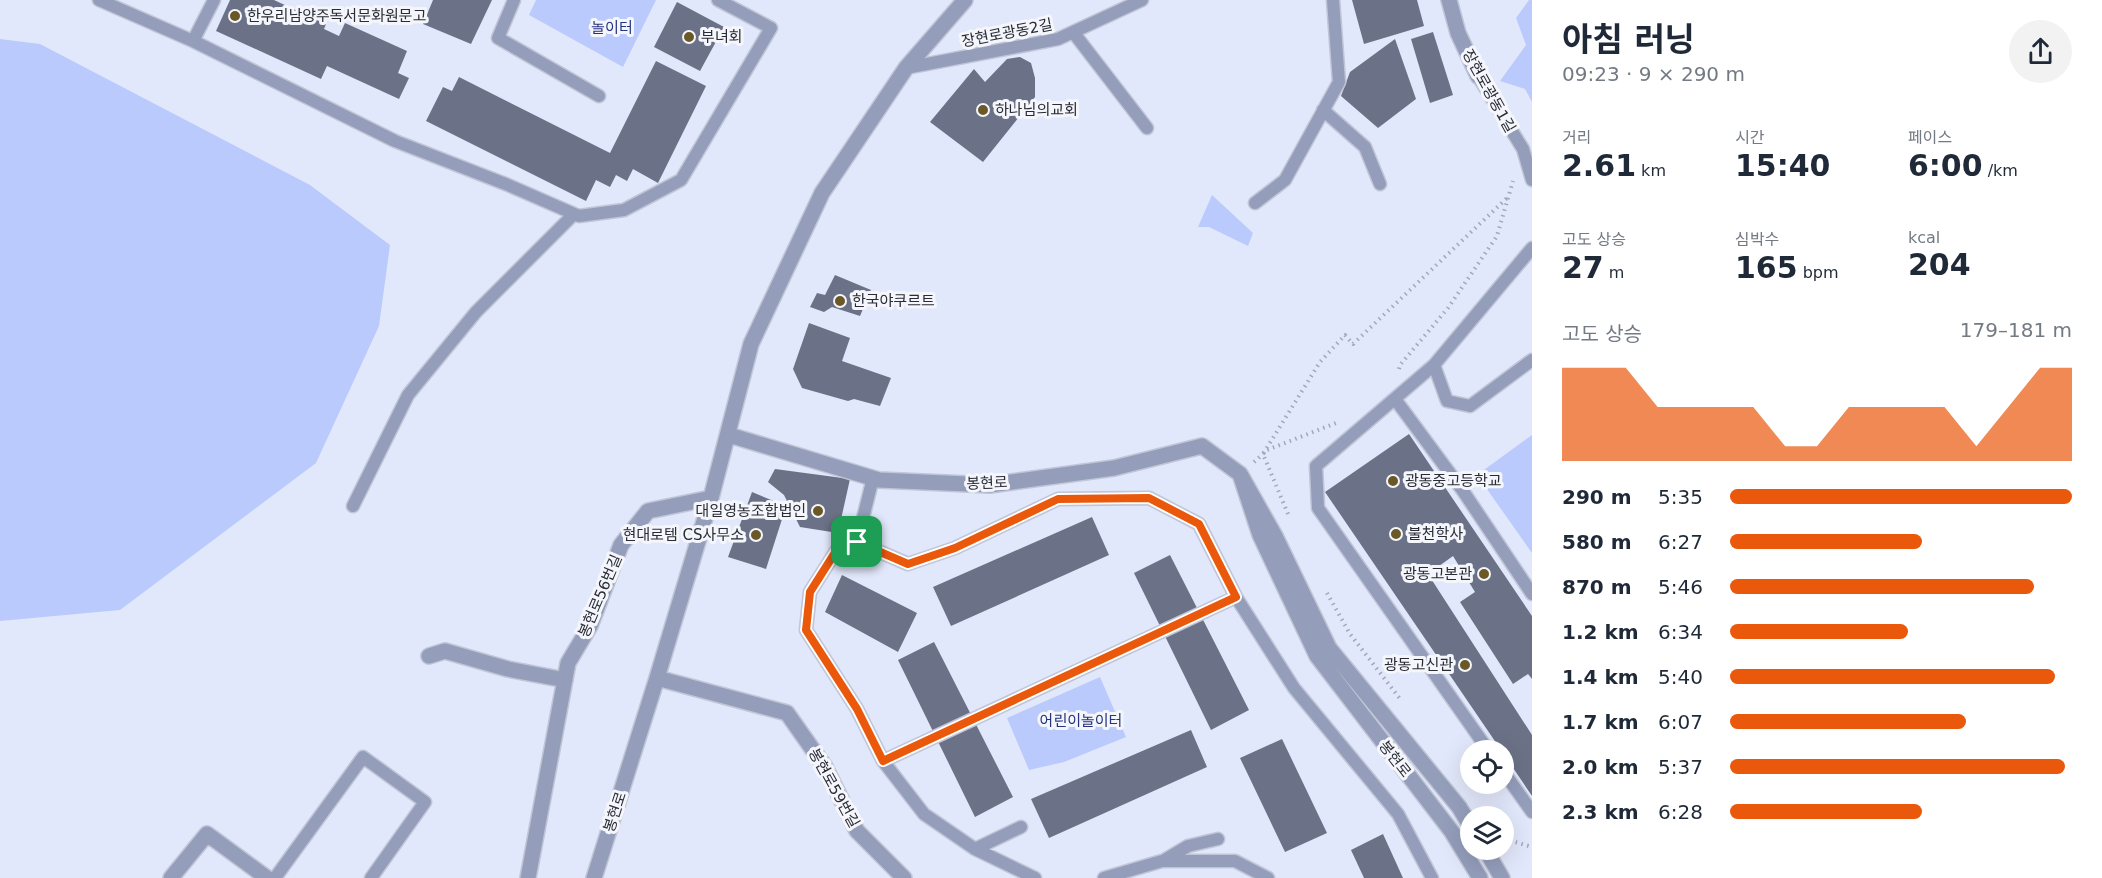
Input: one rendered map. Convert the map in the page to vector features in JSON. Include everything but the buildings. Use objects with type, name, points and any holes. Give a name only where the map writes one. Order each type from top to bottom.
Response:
[{"type":"street","name":"봉현로","points":[[594,878],[711,498],[751,344],[822,193],[906,69],[965,0]]},
{"type":"street","name":"장현로광동1길","points":[[1449,0],[1458,33],[1478,76]]},
{"type":"street","name":"봉현로","points":[[729,435],[879,480],[990,485],[1114,468],[1202,446],[1240,474],[1275,536],[1329,648],[1460,809]]},
{"type":"street","name":"봉현로","points":[[1240,474],[1260,535],[1317,656],[1452,832],[1480,878]]},
{"type":"street","name":"봉현로56번길","points":[[528,878],[568,663],[590,626],[621,546],[648,511],[711,498]]},
{"type":"street","points":[[429,656],[446,651],[508,669],[565,680]]},
{"type":"street","name":"봉현로59번길","points":[[657,678],[787,713],[825,766],[857,831],[904,878]]},
{"type":"street","points":[[171,878],[207,834],[267,878]]},
{"type":"street","points":[[1491,860],[1502,878]]},
{"type":"lane","points":[[99,0],[193,41],[395,141],[508,185],[579,216],[624,210],[681,180],[771,28],[718,0]]},
{"type":"lane","points":[[193,41],[214,0]]},
{"type":"lane","points":[[514,0],[498,38],[599,96]]},
{"type":"lane","name":"장현로광동2길","points":[[906,69],[1058,39],[1142,0]]},
{"type":"lane","points":[[1255,203],[1285,180],[1339,82],[1333,0]]},
{"type":"lane","points":[[1073,32],[1147,128]]},
{"type":"lane","name":"장현로광동1길","points":[[1478,76],[1522,149],[1532,180]]},
{"type":"lane","points":[[1323,110],[1365,147],[1380,184]]},
{"type":"lane","points":[[353,506],[408,395],[476,312],[574,214]]},
{"type":"lane","points":[[1481,740],[1318,508],[1316,466],[1434,365],[1532,248]]},
{"type":"lane","points":[[1434,365],[1447,401],[1470,406],[1532,360]]},
{"type":"lane","points":[[1395,399],[1463,491],[1532,594]]},
{"type":"lane","points":[[857,542],[873,478]]},
{"type":"lane","points":[[1035,878],[975,849],[924,814],[883,761],[857,709],[806,630],[810,592],[838,548],[857,542],[908,564],[955,548],[1058,499],[1149,498],[1199,524],[1236,597],[1294,688],[1398,814],[1432,878]]},
{"type":"lane","points":[[883,761],[1236,597]]},
{"type":"lane","points":[[275,878],[363,757],[425,802],[371,878]]},
{"type":"lane","points":[[1514,787],[1532,812]]},
{"type":"lane","points":[[975,849],[1021,828]]},
{"type":"lane","points":[[1104,878],[1162,861],[1188,846],[1218,839]]},
{"type":"lane","points":[[1162,861],[1235,861],[1268,878]]},
{"type":"path","points":[[1395,399],[1400,365],[1448,308],[1497,236],[1522,149]]},
{"type":"path","points":[[1263,454],[1320,362],[1345,335],[1353,344],[1508,198]]},
{"type":"path","points":[[1240,474],[1267,450],[1342,421]]},
{"type":"path","points":[[1263,454],[1288,515]]},
{"type":"path","points":[[1323,585],[1350,634],[1405,706]]},
{"type":"path","points":[[1514,842],[1532,847]]},
{"type":"green space","name":"놀이터","points":[[536,0],[656,0],[623,67],[529,15]]},
{"type":"green space","points":[[1529,0],[1532,0],[1532,102],[1525,89],[1500,81],[1526,45],[1516,18]]},
{"type":"green space","points":[[0,39],[40,44],[310,185],[390,245],[379,326],[316,463],[120,610],[0,621]]},
{"type":"green space","points":[[1212,195],[1253,233],[1248,246],[1209,227],[1198,227]]},
{"type":"green space","points":[[1532,435],[1532,553],[1477,475]]},
{"type":"green space","name":"어린이놀이터","points":[[1100,677],[1126,737],[1064,762],[1029,770],[1007,718]]},
{"type":"place","name":"한우리남양주독서문화원문고","points":[[235,16]]},
{"type":"place","name":"부녀회","points":[[689,37]]},
{"type":"place","name":"하나님의교회","points":[[983,110]]},
{"type":"place","name":"한국야쿠르트","points":[[840,301]]},
{"type":"place","name":"광동중고등학교","points":[[1393,481]]},
{"type":"place","name":"대일영농조합법인","points":[[818,511]]},
{"type":"place","name":"불천학사","points":[[1396,534]]},
{"type":"place","name":"현대로템 CS사무소","points":[[756,535]]},
{"type":"place","name":"광동고본관","points":[[1484,574]]},
{"type":"place","name":"광동고신관","points":[[1465,665]]},
{"type":"route","points":[[1149,498],[1199,524],[1236,597],[883,761],[857,709],[806,630],[810,592],[838,548],[857,542],[908,564],[955,548],[1058,499],[1149,498]]}]
